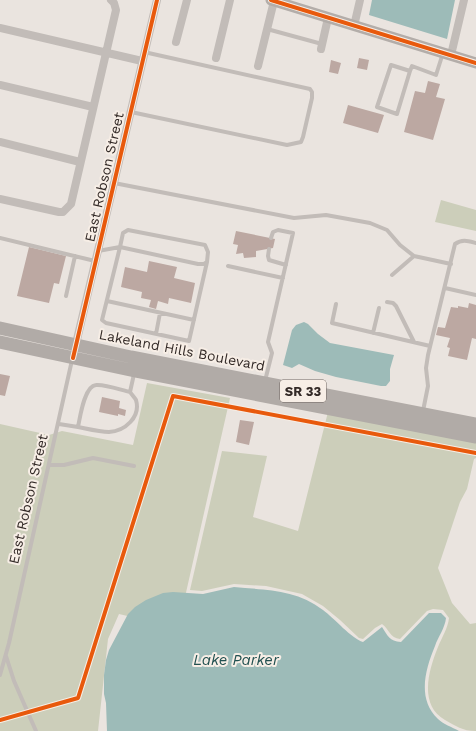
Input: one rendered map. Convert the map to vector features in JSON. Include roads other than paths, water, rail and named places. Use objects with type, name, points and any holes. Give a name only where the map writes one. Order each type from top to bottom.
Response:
[{"type":"main road","name":"Lakeland Hills Boulevard","points":[[0,328],[264,383],[476,424]]},
{"type":"main road","name":"Lakeland Hills Boulevard","points":[[0,342],[134,371],[476,437]]},
{"type":"main road","points":[[309,405],[330,404],[415,419],[422,414]]},
{"type":"street","points":[[0,199],[59,212],[63,212],[71,204],[116,10],[114,3],[111,0]]},
{"type":"street","name":"East Robson Street","points":[[73,358],[157,0]]},
{"type":"street","points":[[176,42],[187,0]]},
{"type":"street","points":[[216,58],[230,0]]},
{"type":"street","points":[[258,66],[273,0],[476,63]]},
{"type":"street","points":[[354,26],[360,0]]},
{"type":"street","points":[[447,54],[464,0]]},
{"type":"street","points":[[321,47],[328,18]]},
{"type":"street","points":[[0,28],[142,61]]},
{"type":"street","points":[[0,85],[93,107]]},
{"type":"street","points":[[0,142],[80,162]]},
{"type":"lane","points":[[267,29],[321,47]]},
{"type":"lane","points":[[131,112],[287,144],[301,142],[312,98],[312,92],[310,89],[144,52]]},
{"type":"lane","points":[[410,71],[390,65],[377,107],[397,114],[412,66],[436,75],[447,54]]},
{"type":"lane","points":[[114,183],[294,218],[326,215],[370,223],[387,230],[400,245],[414,256],[450,264]]},
{"type":"lane","points":[[128,230],[136,230],[205,246],[208,252],[189,341],[106,323],[102,320],[120,247],[123,233],[128,230]]},
{"type":"lane","points":[[264,383],[272,353],[268,342],[293,233],[278,230],[273,232],[271,238]]},
{"type":"lane","points":[[0,238],[96,261]]},
{"type":"lane","points":[[422,414],[427,390],[426,368],[430,346],[445,288],[454,244],[458,241],[464,240],[476,243]]},
{"type":"lane","points":[[98,251],[120,247],[198,264],[204,264],[206,262]]},
{"type":"lane","points":[[269,249],[269,260],[286,265]]},
{"type":"lane","points":[[66,296],[75,256]]},
{"type":"lane","points":[[392,275],[414,256]]},
{"type":"lane","points":[[228,266],[283,278]]},
{"type":"lane","points":[[445,288],[476,295]]},
{"type":"lane","points":[[107,301],[194,320]]},
{"type":"lane","points":[[386,302],[393,303],[396,306],[414,342]]},
{"type":"lane","points":[[336,304],[332,323],[430,346]]},
{"type":"lane","points":[[373,333],[379,308]]},
{"type":"lane","points":[[156,334],[160,313]]},
{"type":"lane","name":"East Robson Street","points":[[0,675],[6,655],[50,465],[73,358]]},
{"type":"lane","points":[[130,392],[134,371]]},
{"type":"lane","points":[[59,424],[78,427],[110,432],[124,428],[134,420],[136,400],[130,392],[99,385],[93,386],[86,394],[78,427]]},
{"type":"lane","points":[[50,465],[64,465],[93,458],[134,466]]},
{"type":"lane","points":[[6,655],[14,681],[36,731]]},
{"type":"water","points":[[372,0],[455,0],[447,39],[369,15]]},
{"type":"water","points":[[304,322],[330,343],[394,355],[390,369],[390,381],[386,386],[381,386],[336,377],[315,371],[299,364],[292,368],[283,365],[292,330],[296,325]]},
{"type":"water","name":"Lake Parker","points":[[234,587],[269,590],[291,594],[302,598],[323,610],[348,633],[363,642],[382,627],[391,639],[401,642],[429,613],[441,613],[446,618],[428,665],[425,693],[427,703],[431,711],[438,719],[459,731],[107,731],[106,703],[104,694],[106,660],[109,650],[128,614],[135,607],[146,600],[163,593],[173,592],[203,594]]}]
